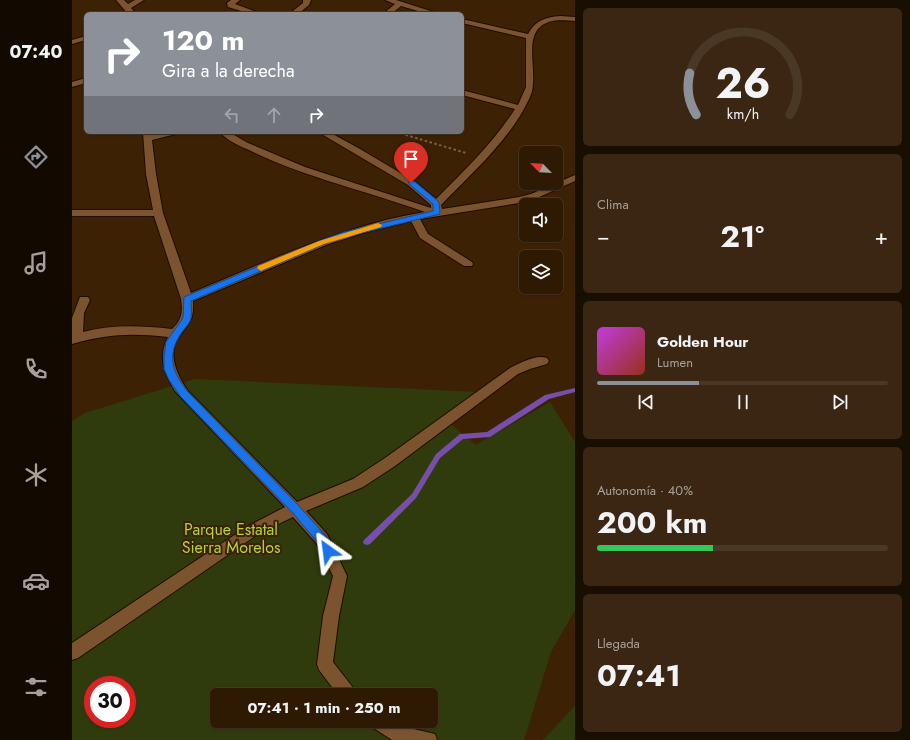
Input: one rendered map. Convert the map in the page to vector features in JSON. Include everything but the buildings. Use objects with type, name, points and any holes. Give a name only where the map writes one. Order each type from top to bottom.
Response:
[{"type":"street","points":[[120,0],[131,12]]},
{"type":"street","points":[[127,7],[140,0]]},
{"type":"street","points":[[236,0],[231,5],[252,12]]},
{"type":"street","points":[[296,12],[306,4],[307,0]]},
{"type":"street","points":[[389,0],[429,12]]},
{"type":"street","points":[[389,12],[399,4]]},
{"type":"street","points":[[437,208],[482,158],[509,125],[526,98],[530,86],[530,37],[537,26],[544,20],[558,18],[575,19]]},
{"type":"street","points":[[464,21],[530,37]]},
{"type":"street","points":[[72,42],[84,39]]},
{"type":"street","points":[[72,84],[84,81]]},
{"type":"street","points":[[464,93],[520,108]]},
{"type":"street","points":[[227,134],[239,142],[302,170],[405,201],[437,208]]},
{"type":"street","points":[[326,134],[411,183],[437,208]]},
{"type":"street","points":[[148,135],[151,174],[158,213],[187,299],[187,318],[170,342],[168,357],[169,369],[174,380],[184,394],[322,539],[340,576],[331,616],[325,664],[343,688]]},
{"type":"street","points":[[187,299],[322,242],[360,230],[414,217],[437,208],[519,200],[534,196],[575,178]]},
{"type":"street","points":[[72,213],[158,213]]},
{"type":"street","points":[[414,217],[424,236],[468,264]]},
{"type":"street","points":[[84,300],[78,311],[75,338],[103,331],[123,330],[175,333]]},
{"type":"street","points":[[72,652],[253,530],[295,509],[358,483],[390,462],[514,370],[543,361]]},
{"type":"street","points":[[389,728],[398,734],[429,740]]},
{"type":"path","points":[[403,134],[482,158]]},
{"type":"green space","name":"Parque Estatal Sierra Morelos","points":[[195,379],[480,392],[446,420],[476,445],[550,402],[575,442],[575,610],[551,652],[524,740],[72,740],[72,421],[85,413]]},
{"type":"green space","points":[[575,706],[575,740],[543,740]]},
{"type":"waterway","points":[[367,542],[414,496],[438,456],[462,436],[488,435],[547,397],[575,390]]},
{"type":"slow traffic","points":[[261,268],[322,242],[378,225]]},
{"type":"route","points":[[328,551],[322,539],[295,509],[184,394],[174,380],[169,369],[168,357],[170,342],[187,318],[187,299],[322,242],[360,230],[437,213],[436,204],[411,183]]}]
